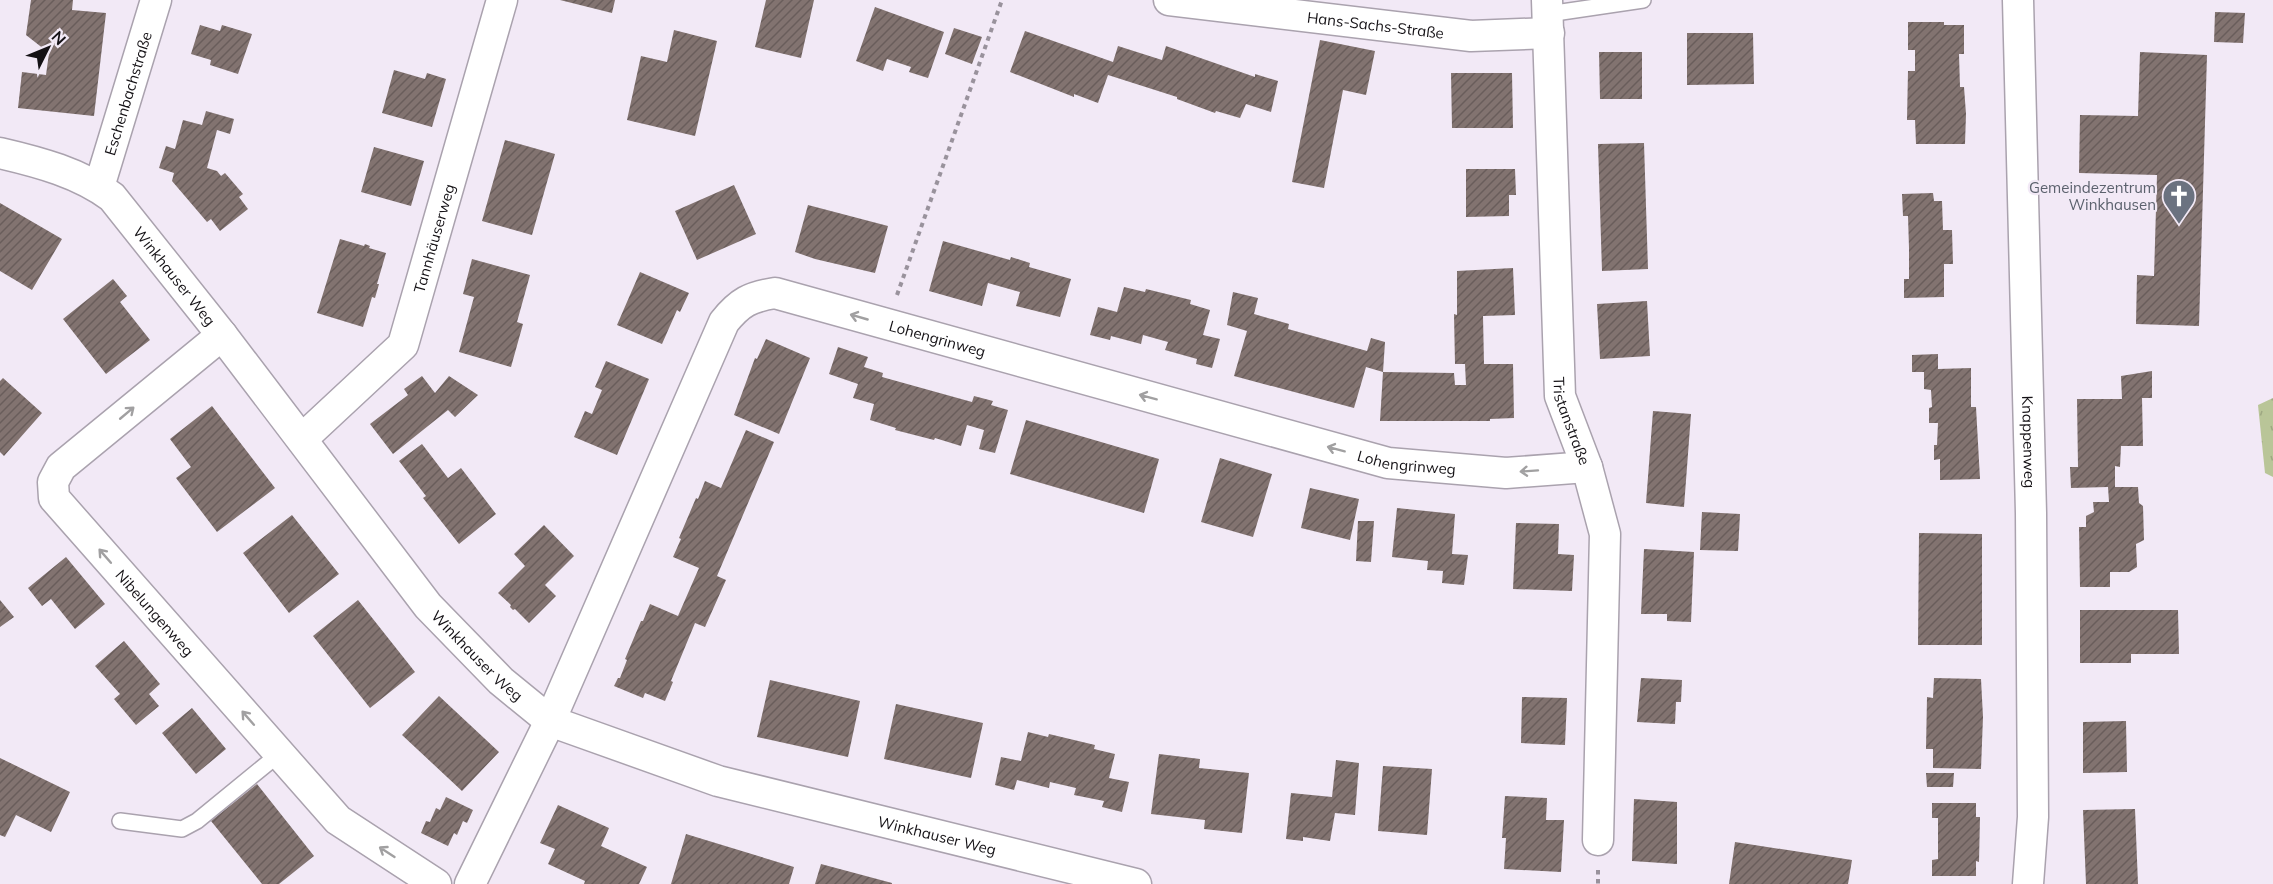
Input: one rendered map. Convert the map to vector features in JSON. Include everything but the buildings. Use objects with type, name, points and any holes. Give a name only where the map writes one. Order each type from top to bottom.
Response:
[{"type":"street","name":"Eschenbachstraße","points":[[99,187],[156,0]]},
{"type":"street","name":"Tannhäuserweg","points":[[302,439],[403,345],[502,0]]},
{"type":"street","name":"Hans-Sachs-Straße","points":[[1169,0],[1471,36],[1548,16]]},
{"type":"street","name":"Knappenweg","points":[[2018,0],[2031,524],[2033,817],[2028,884]]},
{"type":"street","name":"Tristanstraße","points":[[1548,16],[1560,396],[1587,467],[1605,534],[1598,840]]},
{"type":"street","name":"Winkhauser Weg","points":[[0,153],[77,176],[99,187],[123,208],[428,606],[501,681],[550,721],[718,781],[1136,884]]},
{"type":"street","name":"Lohengrinweg","points":[[550,721],[724,322],[736,306],[754,297],[775,293],[1388,463],[1506,473],[1587,467]]},
{"type":"street","name":"Nibelungenweg","points":[[222,335],[61,467],[53,482],[54,498],[338,820],[436,884]]},
{"type":"street","points":[[470,884],[550,721]]},
{"type":"lane","points":[[1548,16],[1643,0]]},
{"type":"lane","points":[[120,821],[182,829],[197,821],[279,754]]},
{"type":"path","points":[[886,324],[1002,0]]},
{"type":"green space","points":[[2273,398],[2273,477],[2265,473],[2258,405]]},
{"type":"place","name":"Gemeindezentrum Winkhausen","points":[[2179,225]]}]
